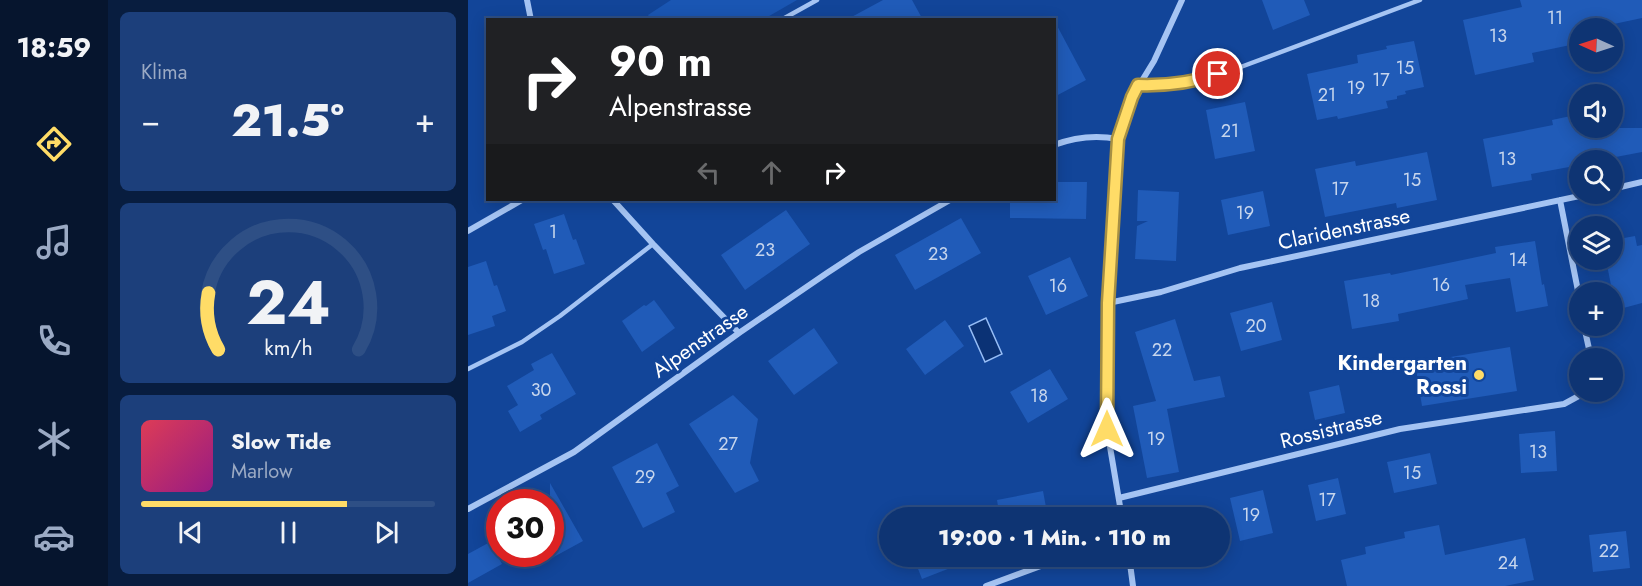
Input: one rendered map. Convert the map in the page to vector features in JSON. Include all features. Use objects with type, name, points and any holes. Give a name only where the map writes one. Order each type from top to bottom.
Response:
[{"type":"street","points":[[527,0],[531,18]]},
{"type":"street","points":[[1120,507],[1107,429],[1108,303],[1118,139],[1132,97],[1154,61],[1182,0]]},
{"type":"street","points":[[1056,145],[1087,137],[1102,136],[1118,139]]},
{"type":"street","points":[[1623,186],[1642,182]]},
{"type":"street","name":"Claridenstrasse","points":[[1108,303],[1161,292],[1240,268],[1569,198]]},
{"type":"street","points":[[1560,200],[1576,282]]},
{"type":"street","points":[[468,231],[520,201]]},
{"type":"street","points":[[614,201],[739,333]]},
{"type":"street","name":"Alpenstrasse","points":[[468,509],[574,452],[739,333],[859,252],[948,201]]},
{"type":"street","name":"Rossistrasse","points":[[1119,498],[1400,429],[1564,404],[1569,401]]},
{"type":"street","points":[[986,586],[1038,567]]},
{"type":"street","points":[[1130,567],[1133,586]]},
{"type":"lane","points":[[785,18],[817,0]]},
{"type":"lane","points":[[1138,85],[1161,86],[1197,81],[1420,0]]},
{"type":"lane","points":[[468,369],[522,342],[560,316],[653,244]]},
{"type":"shaded area","points":[[671,0],[797,0],[766,18],[650,18],[648,15]]},
{"type":"shaded area","points":[[986,318],[1002,354],[985,362],[969,326]]},
{"type":"building","points":[[883,0],[912,0],[922,18],[850,18]]},
{"type":"building","points":[[1262,0],[1304,0],[1310,15],[1273,30]]},
{"type":"building","points":[[1520,0],[1642,0],[1642,18],[1623,22],[1623,18],[1569,18],[1569,45],[1532,53],[1534,62],[1475,75],[1463,20],[1522,7]]},
{"type":"building","points":[[1056,24],[1086,80],[1056,96]]},
{"type":"building","points":[[1414,41],[1424,87],[1405,91],[1406,94],[1397,96],[1397,99],[1386,101],[1388,108],[1338,119],[1337,116],[1317,120],[1307,74],[1358,63],[1357,55],[1387,49],[1386,46]]},
{"type":"building","points":[[1245,102],[1255,151],[1215,159],[1206,110]]},
{"type":"building","points":[[1569,116],[1569,138],[1623,138],[1623,128],[1642,128],[1642,152],[1623,156],[1623,150],[1569,150],[1569,167],[1531,174],[1532,180],[1492,187],[1483,139],[1553,125],[1552,120]]},
{"type":"building","points":[[1427,152],[1437,200],[1397,208],[1396,203],[1325,217],[1315,169],[1355,161],[1356,166]]},
{"type":"building","points":[[1056,182],[1087,182],[1086,219],[1010,218],[1010,201],[1056,201]]},
{"type":"building","points":[[1138,190],[1179,192],[1176,261],[1135,259],[1137,226],[1148,221],[1137,221]]},
{"type":"building","points":[[1263,191],[1270,226],[1228,235],[1221,200]]},
{"type":"building","points":[[786,210],[810,244],[745,290],[721,255]]},
{"type":"building","points":[[564,214],[585,264],[554,274],[546,249],[543,250],[534,224]]},
{"type":"building","points":[[961,218],[981,253],[915,290],[895,255]]},
{"type":"building","points":[[1635,236],[1637,246],[1642,245],[1642,303],[1623,308],[1623,282],[1610,282],[1608,270],[1623,270],[1623,238]]},
{"type":"building","points":[[1535,241],[1548,306],[1516,312],[1510,278],[1465,285],[1468,299],[1398,314],[1399,321],[1352,329],[1344,281],[1390,273],[1391,275],[1496,253],[1495,247]]},
{"type":"building","points":[[1070,257],[1088,296],[1046,315],[1028,276]]},
{"type":"building","points":[[486,261],[494,286],[497,285],[506,311],[492,316],[495,326],[468,335],[468,267]]},
{"type":"building","points":[[654,300],[675,328],[642,352],[622,321]]},
{"type":"building","points":[[1272,302],[1282,340],[1241,351],[1230,313]]},
{"type":"building","points":[[1175,319],[1194,381],[1220,376],[1225,397],[1167,409],[1179,472],[1147,478],[1133,406],[1156,401],[1135,332]]},
{"type":"building","points":[[945,320],[964,346],[925,375],[906,349]]},
{"type":"building","points":[[814,328],[838,363],[794,395],[768,361]]},
{"type":"building","points":[[1510,347],[1517,391],[1422,406],[1415,363]]},
{"type":"building","points":[[552,353],[576,394],[540,415],[542,419],[520,432],[508,411],[518,405],[507,386],[534,370],[531,364]]},
{"type":"building","points":[[1050,369],[1068,399],[1028,423],[1010,392]]},
{"type":"building","points":[[1339,385],[1345,413],[1315,420],[1309,392]]},
{"type":"building","points":[[733,395],[758,419],[750,463],[759,481],[735,493],[689,424]]},
{"type":"building","points":[[1555,431],[1557,471],[1521,473],[1519,434]]},
{"type":"building","points":[[657,443],[679,486],[666,493],[675,512],[643,528],[612,467]]},
{"type":"building","points":[[1430,453],[1437,484],[1394,493],[1387,462]]},
{"type":"building","points":[[1338,478],[1346,514],[1316,521],[1308,485]]},
{"type":"building","points":[[1263,490],[1273,533],[1240,541],[1230,498]]},
{"type":"building","points":[[1043,491],[1046,507],[998,507],[997,500]]},
{"type":"building","points":[[564,508],[583,541],[564,551]]},
{"type":"building","points":[[1439,525],[1445,555],[1525,538],[1534,580],[1505,586],[1347,586],[1341,560],[1366,554],[1365,547],[1405,538],[1404,532]]},
{"type":"building","points":[[1626,531],[1630,568],[1593,572],[1589,535]]},
{"type":"building","points":[[486,544],[486,567],[497,567],[468,583],[468,554]]},
{"type":"building","points":[[917,567],[953,567],[922,579]]},
{"type":"place","name":"Kindergarten Rossi","points":[[1479,375]]},
{"type":"route","points":[[1107,429],[1108,303],[1118,139],[1138,85],[1161,86],[1197,81],[1218,74]]}]
